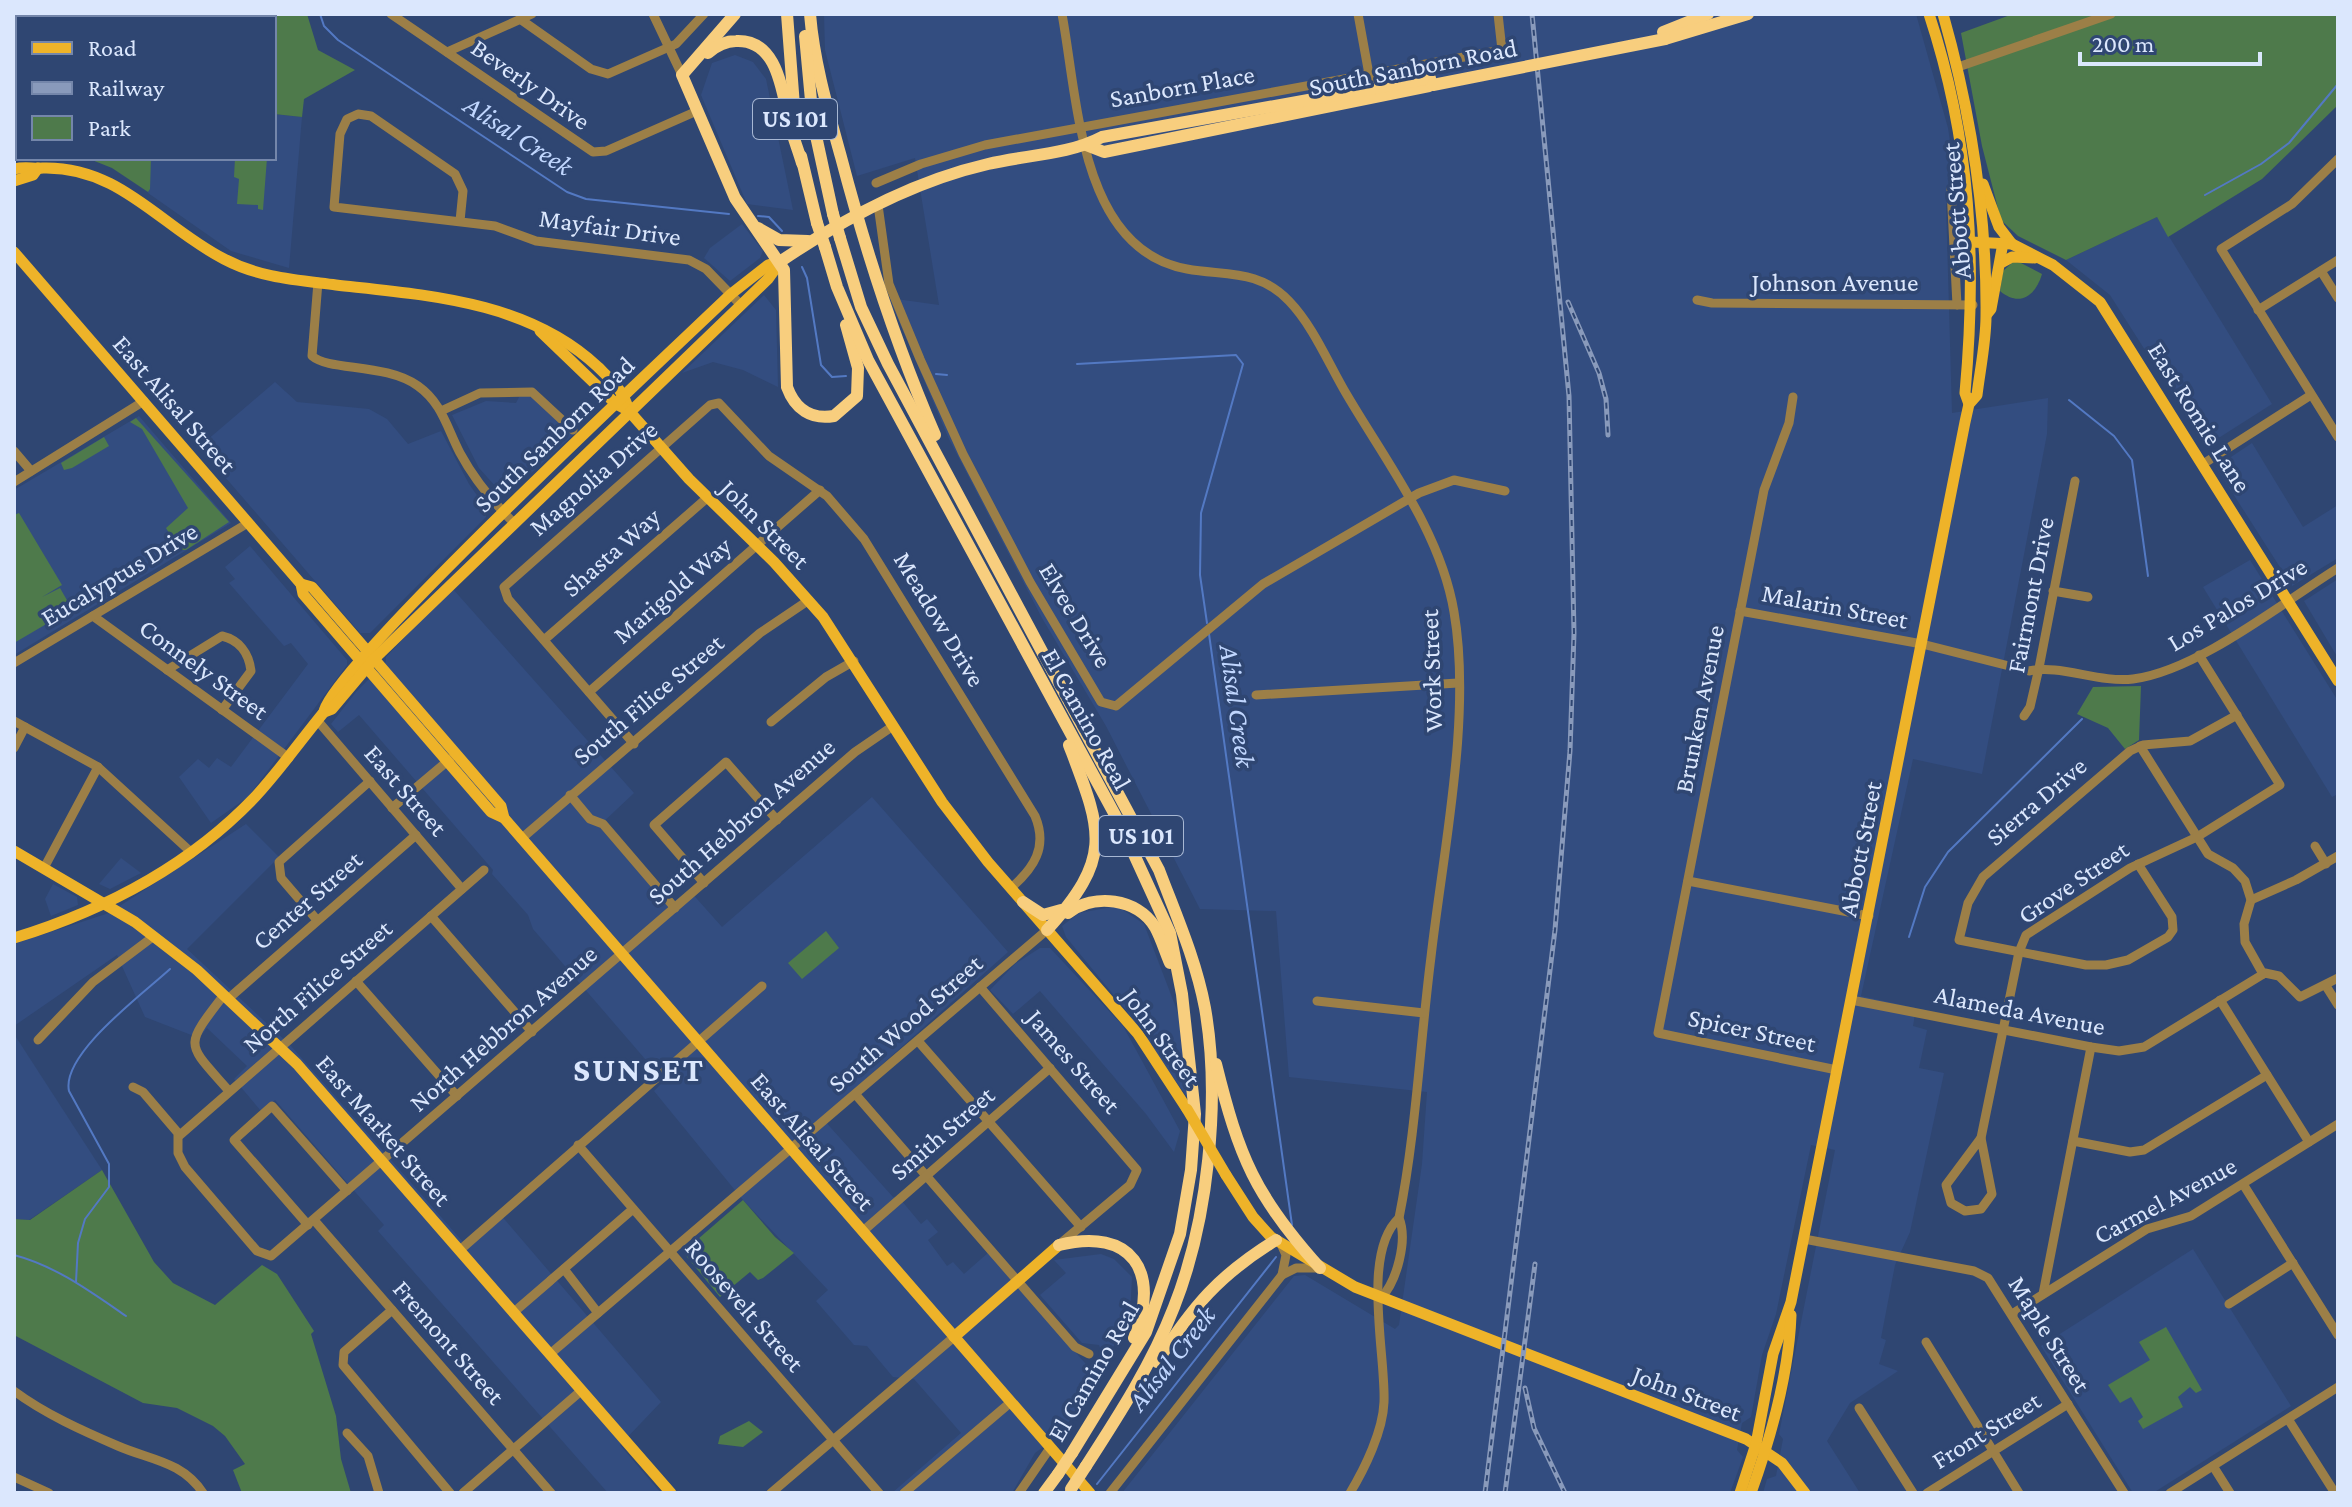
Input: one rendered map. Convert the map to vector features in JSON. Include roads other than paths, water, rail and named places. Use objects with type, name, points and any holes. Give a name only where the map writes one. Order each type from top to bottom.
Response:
[{"type":"highway","points":[[735,14],[682,75],[728,184],[750,223],[781,261],[786,276],[787,387],[798,407],[817,417],[843,411],[854,400],[859,386],[858,368],[837,287]]},
{"type":"highway","name":"El Camino Real","points":[[787,14],[791,86],[802,163],[837,287],[868,360],[1121,826],[1170,933],[1182,994],[1195,1114],[1184,1216],[1153,1316],[1117,1381],[1044,1493]]},
{"type":"highway","points":[[807,14],[856,216],[888,319],[947,472]]},
{"type":"highway","name":"El Camino Real","points":[[807,14],[813,122],[833,214],[861,307],[1159,870],[1189,947],[1211,1046],[1211,1123],[1198,1223],[1174,1307],[1135,1390],[1069,1491]]},
{"type":"highway","name":"South Sanborn Road","points":[[1663,36],[1708,14]]},
{"type":"highway","name":"South Sanborn Road","points":[[1086,145],[1104,152],[1663,36],[1748,14]]},
{"type":"highway","points":[[690,95],[695,72],[714,48],[738,40],[757,46],[768,56],[777,73],[802,163]]},
{"type":"highway","name":"South Sanborn Road","points":[[781,261],[878,205],[987,164],[1370,81],[1431,82]]},
{"type":"highway","points":[[750,223],[779,240],[811,241]]},
{"type":"highway","points":[[1047,930],[1070,904],[1090,872],[1095,849],[1095,822],[1089,794],[1053,704]]},
{"type":"highway","points":[[1023,902],[1045,915],[1070,904]]},
{"type":"highway","points":[[1047,930],[1075,908],[1097,902],[1123,903],[1139,911],[1155,928],[1182,994]]},
{"type":"highway","points":[[1211,1046],[1229,1121],[1258,1188],[1285,1229],[1320,1268]]},
{"type":"highway","points":[[1059,1245],[1087,1239],[1109,1242],[1130,1254],[1141,1272],[1145,1288],[1142,1316],[1117,1381]]},
{"type":"highway","points":[[1135,1390],[1206,1292],[1232,1269],[1278,1242]]},
{"type":"main road","name":"Abbott Street","points":[[1751,1493],[1761,1447],[1773,1354],[1791,1302],[1969,404],[1977,395],[1987,315],[1959,127],[1929,14]]},
{"type":"main road","name":"Abbott Street","points":[[1943,14],[1958,67],[1979,173],[1965,393],[1969,404]]},
{"type":"main road","points":[[14,181],[33,175],[37,163]]},
{"type":"main road","name":"John Street","points":[[14,169],[37,163],[75,169],[103,178],[231,262],[271,277],[459,300],[502,313],[540,331],[621,400],[707,498],[809,600],[854,661],[942,802],[1011,888],[1138,1034],[1253,1217],[1278,1242],[1320,1268],[1381,1298],[1761,1447],[1782,1463],[1805,1493]]},
{"type":"main road","points":[[1979,173],[2008,244],[1987,315]]},
{"type":"main road","name":"East Romie Lane","points":[[1976,242],[2008,244],[2041,258],[2080,283],[2105,308],[2338,681]]},
{"type":"main road","name":"East Alisal Street","points":[[15,251],[301,584],[303,594],[366,660],[451,758],[501,806],[504,818],[521,839],[1090,1493]]},
{"type":"main road","points":[[2001,263],[2012,257],[2041,258]]},
{"type":"main road","name":"South Sanborn Road","points":[[14,938],[108,903],[192,853],[252,800],[321,716],[332,709],[366,660],[621,400],[731,294],[768,265],[781,261]]},
{"type":"main road","name":"South Sanborn Road","points":[[508,518],[629,411],[781,261]]},
{"type":"main road","name":"East Market Street","points":[[14,851],[108,903],[154,936],[280,1047],[671,1493]]},
{"type":"main road","points":[[954,1337],[1059,1245]]},
{"type":"main road","name":"Abbott Street","points":[[1740,1493],[1761,1447]]},
{"type":"street","name":"Beverly Drive","points":[[391,14],[595,152],[610,150],[697,111]]},
{"type":"street","points":[[447,52],[532,14]]},
{"type":"street","points":[[653,14],[682,75]]},
{"type":"street","points":[[520,19],[603,74],[618,72],[669,49],[704,14]]},
{"type":"street","name":"Work Street","points":[[1062,14],[1086,145],[1106,212],[1141,250],[1187,269],[1251,276],[1289,300],[1408,499],[1439,557],[1449,589],[1458,641],[1457,731],[1399,1218],[1404,1230],[1391,1287],[1381,1298]]},
{"type":"street","points":[[1358,14],[1370,81]]},
{"type":"street","name":"Sanborn Place","points":[[876,183],[970,149],[1083,127],[1370,81],[1502,50],[1498,14]]},
{"type":"street","points":[[1958,67],[2111,14]]},
{"type":"street","name":"Mayfair Drive","points":[[460,221],[463,191],[455,174],[371,116],[358,114],[347,119],[340,134],[334,207],[460,221],[503,228],[543,243],[689,260],[706,269],[740,304]]},
{"type":"street","points":[[2338,159],[2292,204],[2221,249],[2338,437]]},
{"type":"street","points":[[1951,189],[1957,305]]},
{"type":"street","name":"Elvee Drive","points":[[878,205],[889,284],[920,359],[963,454],[1030,582],[1101,702],[1116,706],[1263,584],[1432,486],[1454,480],[1505,491]]},
{"type":"street","points":[[2258,310],[2338,260]]},
{"type":"street","points":[[2321,271],[2338,298]]},
{"type":"street","points":[[318,282],[310,350],[314,359],[400,375],[423,390],[441,411],[474,475],[508,518]]},
{"type":"street","name":"Johnson Avenue","points":[[1697,300],[1712,303],[1973,305]]},
{"type":"street","points":[[441,411],[480,393],[532,392],[573,430]]},
{"type":"street","points":[[2203,464],[2311,395]]},
{"type":"street","name":"Brunken Avenue","points":[[1658,1033],[1764,490],[1789,423],[1793,397]]},
{"type":"street","points":[[14,482],[144,401]]},
{"type":"street","name":"Magnolia Drive","points":[[544,640],[508,599],[504,591],[507,581],[710,405],[719,403],[725,406]]},
{"type":"street","name":"Meadow Drive","points":[[725,406],[764,453],[820,490],[876,556],[1035,816],[1041,836],[1037,859],[1011,888]]},
{"type":"street","points":[[14,451],[31,471]]},
{"type":"street","name":"Fairmont Drive","points":[[2024,716],[2030,707],[2039,668],[2075,481]]},
{"type":"street","name":"Marigold Way","points":[[589,692],[820,490]]},
{"type":"street","name":"Shasta Way","points":[[544,640],[707,498]]},
{"type":"street","name":"Eucalyptus Drive","points":[[14,663],[248,523]]},
{"type":"street","name":"Los Palos Drive","points":[[1922,644],[2029,671],[2039,668],[2097,679],[2127,679],[2166,671],[2199,655],[2338,568]]},
{"type":"street","points":[[2053,591],[2088,597]]},
{"type":"street","name":"South Filice Street","points":[[521,839],[760,633],[809,600]]},
{"type":"street","name":"Malarin Street","points":[[1740,611],[1922,644]]},
{"type":"street","name":"Connely Street","points":[[93,616],[289,758]]},
{"type":"street","points":[[167,670],[222,636],[233,639],[249,657],[251,671],[222,710]]},
{"type":"street","points":[[544,640],[634,744]]},
{"type":"street","points":[[2199,655],[2237,715],[2190,741],[2140,746],[2211,857],[2242,876],[2251,900],[2244,924],[2245,942],[2263,974],[2276,973],[2300,997],[2338,978]]},
{"type":"street","points":[[771,722],[826,677],[854,661]]},
{"type":"street","points":[[1256,695],[1458,683]]},
{"type":"street","name":"Grove Street","points":[[1981,1138],[1946,1185],[1951,1203],[1965,1211],[1981,1209],[1992,1194],[1981,1138],[2019,952],[2031,930],[2138,864],[2197,837],[2280,785],[2237,715]]},
{"type":"street","name":"East Street","points":[[321,716],[392,808],[462,889]]},
{"type":"street","points":[[14,721],[98,767],[192,853]]},
{"type":"street","name":"South Hebbron Avenue","points":[[621,954],[860,747],[893,726]]},
{"type":"street","points":[[14,748],[25,727]]},
{"type":"street","name":"Sierra Drive","points":[[2019,952],[1959,940],[1972,894],[1997,863],[2140,746]]},
{"type":"street","points":[[392,808],[451,758]]},
{"type":"street","points":[[704,883],[654,825],[726,762],[777,820]]},
{"type":"street","points":[[44,868],[98,767]]},
{"type":"street","points":[[317,920],[281,878],[279,862],[370,781]]},
{"type":"street","points":[[570,795],[590,819],[603,824],[675,908]]},
{"type":"street","name":"Center Street","points":[[229,1091],[196,1053],[193,1042],[198,1029],[226,997],[416,835]]},
{"type":"street","points":[[2315,846],[2326,864]]},
{"type":"street","points":[[2251,900],[2338,856]]},
{"type":"street","points":[[2019,952],[2086,965],[2106,965],[2134,957],[2168,937],[2173,930],[2172,917],[2138,864]]},
{"type":"street","name":"North Filice Street","points":[[180,1135],[484,870]]},
{"type":"street","points":[[1688,881],[1869,916]]},
{"type":"street","points":[[431,916],[532,1032]]},
{"type":"street","name":"South Wood Street","points":[[550,1354],[1047,930]]},
{"type":"street","points":[[38,1040],[93,982],[154,936]]},
{"type":"street","name":"North Hebbron Avenue","points":[[180,1135],[178,1153],[185,1167],[266,1257],[311,1222],[621,954]]},
{"type":"street","name":"Alameda Avenue","points":[[1851,1000],[2119,1051],[2144,1047],[2263,974]]},
{"type":"street","points":[[356,981],[457,1096]]},
{"type":"street","points":[[460,1250],[762,986]]},
{"type":"street","points":[[2326,986],[2338,1005]]},
{"type":"street","name":"James Street","points":[[980,987],[1134,1164],[1137,1174],[1134,1180],[1081,1227]]},
{"type":"street","points":[[2220,1000],[2309,1142]]},
{"type":"street","points":[[1317,1001],[1424,1013]]},
{"type":"street","name":"Spicer Street","points":[[1658,1033],[1837,1070]]},
{"type":"street","points":[[918,1041],[1081,1227],[1059,1245]]},
{"type":"street","points":[[2043,1294],[2091,1047]]},
{"type":"street","name":"Smith Street","points":[[863,1231],[1050,1068]]},
{"type":"street","points":[[2073,1141],[2130,1152],[2148,1149],[2267,1075]]},
{"type":"street","points":[[133,1087],[143,1092],[180,1135]]},
{"type":"street","points":[[856,1095],[1075,1347],[1089,1354]]},
{"type":"street","name":"Fremont Street","points":[[347,1191],[272,1106],[234,1140],[392,1310],[551,1493]]},
{"type":"street","name":"Carmel Avenue","points":[[2012,1314],[2147,1229],[2191,1216],[2338,1124]]},
{"type":"street","name":"Roosevelt Street","points":[[578,1145],[879,1493]]},
{"type":"street","points":[[1971,1154],[1977,1153],[1983,1157]]},
{"type":"street","points":[[2243,1184],[2338,1335]]},
{"type":"street","points":[[514,1312],[633,1209]]},
{"type":"street","name":"Work Street","points":[[1350,1493],[1383,1411],[1377,1317],[1381,1298],[1378,1275],[1391,1226],[1399,1218]]},
{"type":"street","name":"Maple Street","points":[[1804,1239],[1980,1273],[1988,1278],[2124,1493]]},
{"type":"street","points":[[1278,1242],[1286,1255],[1282,1275]]},
{"type":"street","points":[[2229,1304],[2293,1263]]},
{"type":"street","points":[[1110,1493],[1282,1275],[1296,1268],[1320,1268]]},
{"type":"street","points":[[564,1269],[598,1313]]},
{"type":"street","points":[[392,1310],[344,1352],[343,1365],[450,1493]]},
{"type":"street","points":[[771,1493],[954,1337]]},
{"type":"street","points":[[1926,1342],[2019,1493]]},
{"type":"street","points":[[2170,1493],[2338,1387]]},
{"type":"street","points":[[463,1493],[582,1390]]},
{"type":"street","points":[[14,1391],[112,1443],[172,1464],[203,1493]]},
{"type":"street","points":[[904,1493],[1011,1402]]},
{"type":"street","name":"Front Street","points":[[1927,1493],[2068,1404]]},
{"type":"street","points":[[1859,1408],[1913,1493]]},
{"type":"street","points":[[2288,1419],[2335,1493]]},
{"type":"street","points":[[347,1433],[368,1456],[379,1493]]},
{"type":"street","points":[[1019,1493],[1050,1448]]},
{"type":"street","points":[[2213,1466],[2230,1493]]},
{"type":"street","points":[[14,1477],[49,1493]]},
{"type":"waterway","name":"Alisal Creek","points":[[320,14],[324,26],[338,40],[567,192],[586,199],[729,214]]},
{"type":"waterway","points":[[2205,195],[2261,164],[2289,143],[2338,84]]},
{"type":"waterway","name":"Alisal Creek","points":[[758,216],[769,217],[782,231]]},
{"type":"waterway","name":"Alisal Creek","points":[[802,267],[807,278],[821,365],[832,377],[846,376]]},
{"type":"waterway","name":"Alisal Creek","points":[[1077,364],[1236,355],[1243,364],[1201,513],[1200,575],[1207,623]]},
{"type":"waterway","name":"Alisal Creek","points":[[936,374],[947,375]]},
{"type":"waterway","points":[[2069,400],[2114,436],[2132,460],[2148,576]]},
{"type":"waterway","name":"Alisal Creek","points":[[1209,634],[1292,1225]]},
{"type":"waterway","points":[[1909,937],[1925,887],[1948,852],[2082,719]]},
{"type":"waterway","points":[[76,1282],[78,1243],[85,1219],[109,1187],[109,1164],[69,1091],[70,1076],[90,1043],[170,969]]},
{"type":"waterway","points":[[14,1255],[59,1273],[126,1316]]},
{"type":"waterway","name":"Alisal Creek","points":[[1097,1484],[1276,1257]]},
{"type":"railway","points":[[1485,1493],[1555,930],[1570,751],[1574,633],[1569,396],[1532,14]]},
{"type":"railway","points":[[1568,302],[1599,373],[1606,399],[1608,435]]},
{"type":"railway","points":[[1505,1493],[1535,1264]]},
{"type":"railway","points":[[1525,1388],[1534,1428],[1565,1493]]},
{"type":"district","name":"SUNSET","points":[[639,1069]]}]
